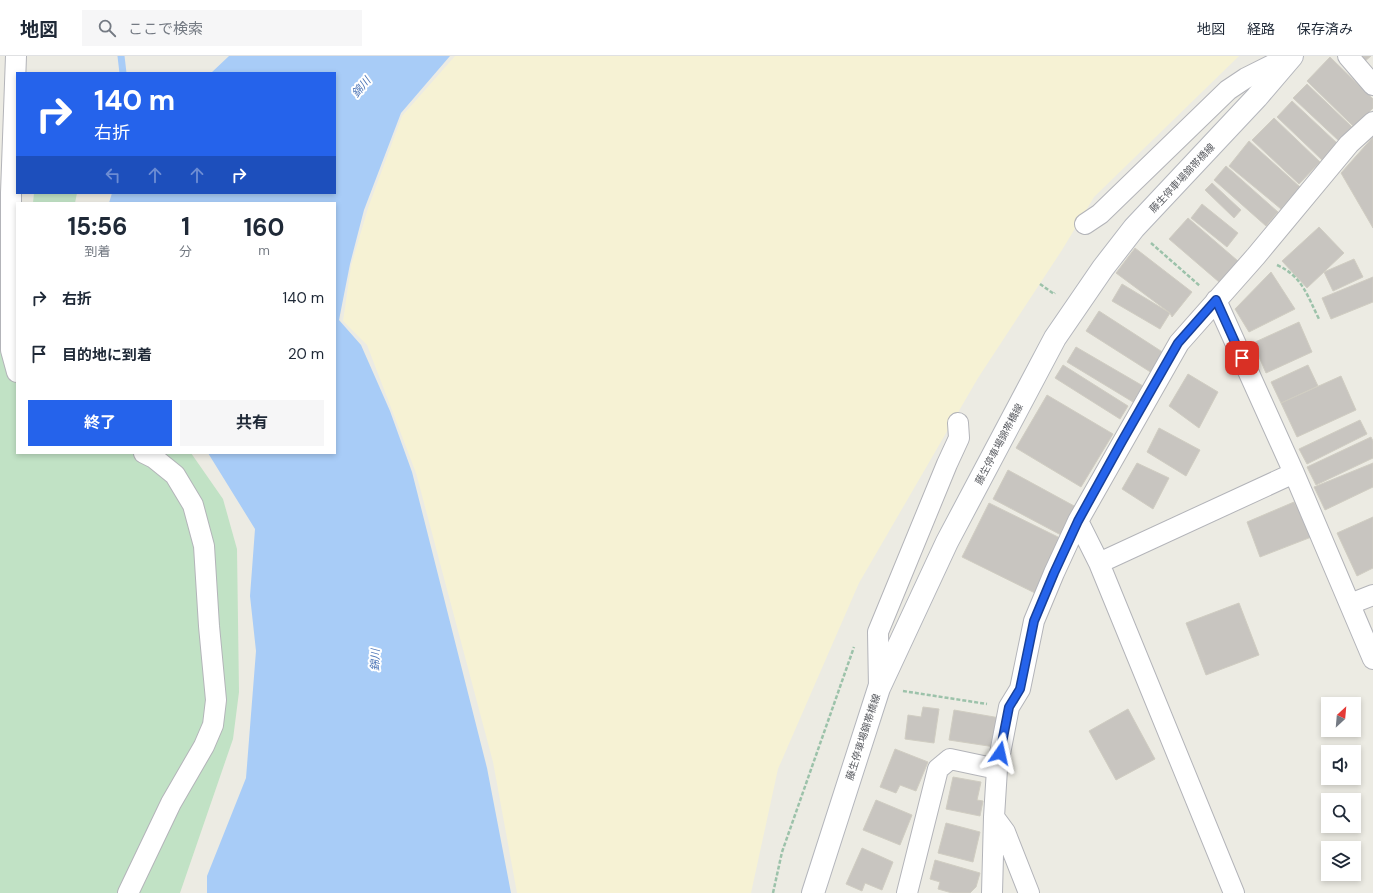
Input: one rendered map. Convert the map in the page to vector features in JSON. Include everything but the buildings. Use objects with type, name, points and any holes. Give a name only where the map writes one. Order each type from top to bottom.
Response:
[{"type":"main road","name":"藤生停車場錦帯橋線","points":[[813,893],[879,688],[947,542],[1055,338],[1103,268],[1134,228],[1257,97],[1291,56]]},
{"type":"street","points":[[16,56],[5,193],[11,350],[16,368]]},
{"type":"street","points":[[1085,224],[1100,214],[1228,90],[1246,78],[1291,56]]},
{"type":"street","points":[[1348,56],[1373,85]]},
{"type":"street","points":[[992,893],[994,817],[998,769],[1009,707],[1020,689],[1034,621],[1078,521],[1178,343],[1256,256],[1349,144],[1373,122]]},
{"type":"street","points":[[1216,300],[1294,473],[1373,659]]},
{"type":"street","points":[[879,688],[878,632],[959,438],[958,423]]},
{"type":"street","points":[[128,893],[171,803],[204,746],[213,725],[216,700],[209,626],[204,546],[193,506],[175,475],[154,458],[146,454]]},
{"type":"street","points":[[1098,563],[1294,473]]},
{"type":"street","points":[[1078,521],[1098,563],[1234,893]]},
{"type":"street","points":[[1350,604],[1373,595]]},
{"type":"street","points":[[906,893],[938,769],[950,759],[998,769]]},
{"type":"street","points":[[994,817],[1005,832],[1029,893]]},
{"type":"path","points":[[1134,228],[1216,300]]},
{"type":"path","points":[[1256,256],[1285,268],[1297,278],[1319,319]]},
{"type":"path","points":[[773,893],[782,852],[858,635],[878,632]]},
{"type":"path","points":[[879,688],[1009,707]]},
{"type":"green space","points":[[34,194],[77,194],[75,202],[33,202]]},
{"type":"green space","points":[[16,317],[16,454],[192,454],[223,499],[237,549],[239,692],[233,739],[180,893],[0,893],[0,319],[5,321]]},
{"type":"sand","points":[[455,56],[1239,56],[1094,197],[1062,250],[978,378],[859,583],[778,769],[751,893],[517,893],[493,762],[416,473],[367,345],[343,321],[351,266],[368,208],[402,116]]},
{"type":"water","name":"錦川","points":[[229,56],[450,56],[401,113],[364,210],[350,264],[339,320],[361,345],[390,411],[412,472],[487,768],[511,893],[207,893],[207,876],[246,778],[256,651],[250,596],[255,529],[209,454],[336,454],[336,202],[109,202],[112,194],[336,194],[336,72],[212,72]]},
{"type":"waterway","points":[[121,56],[123,72]]},
{"type":"route","points":[[1000,753],[1009,707],[1020,689],[1034,621],[1078,521],[1178,343],[1216,300],[1242,358]]}]
